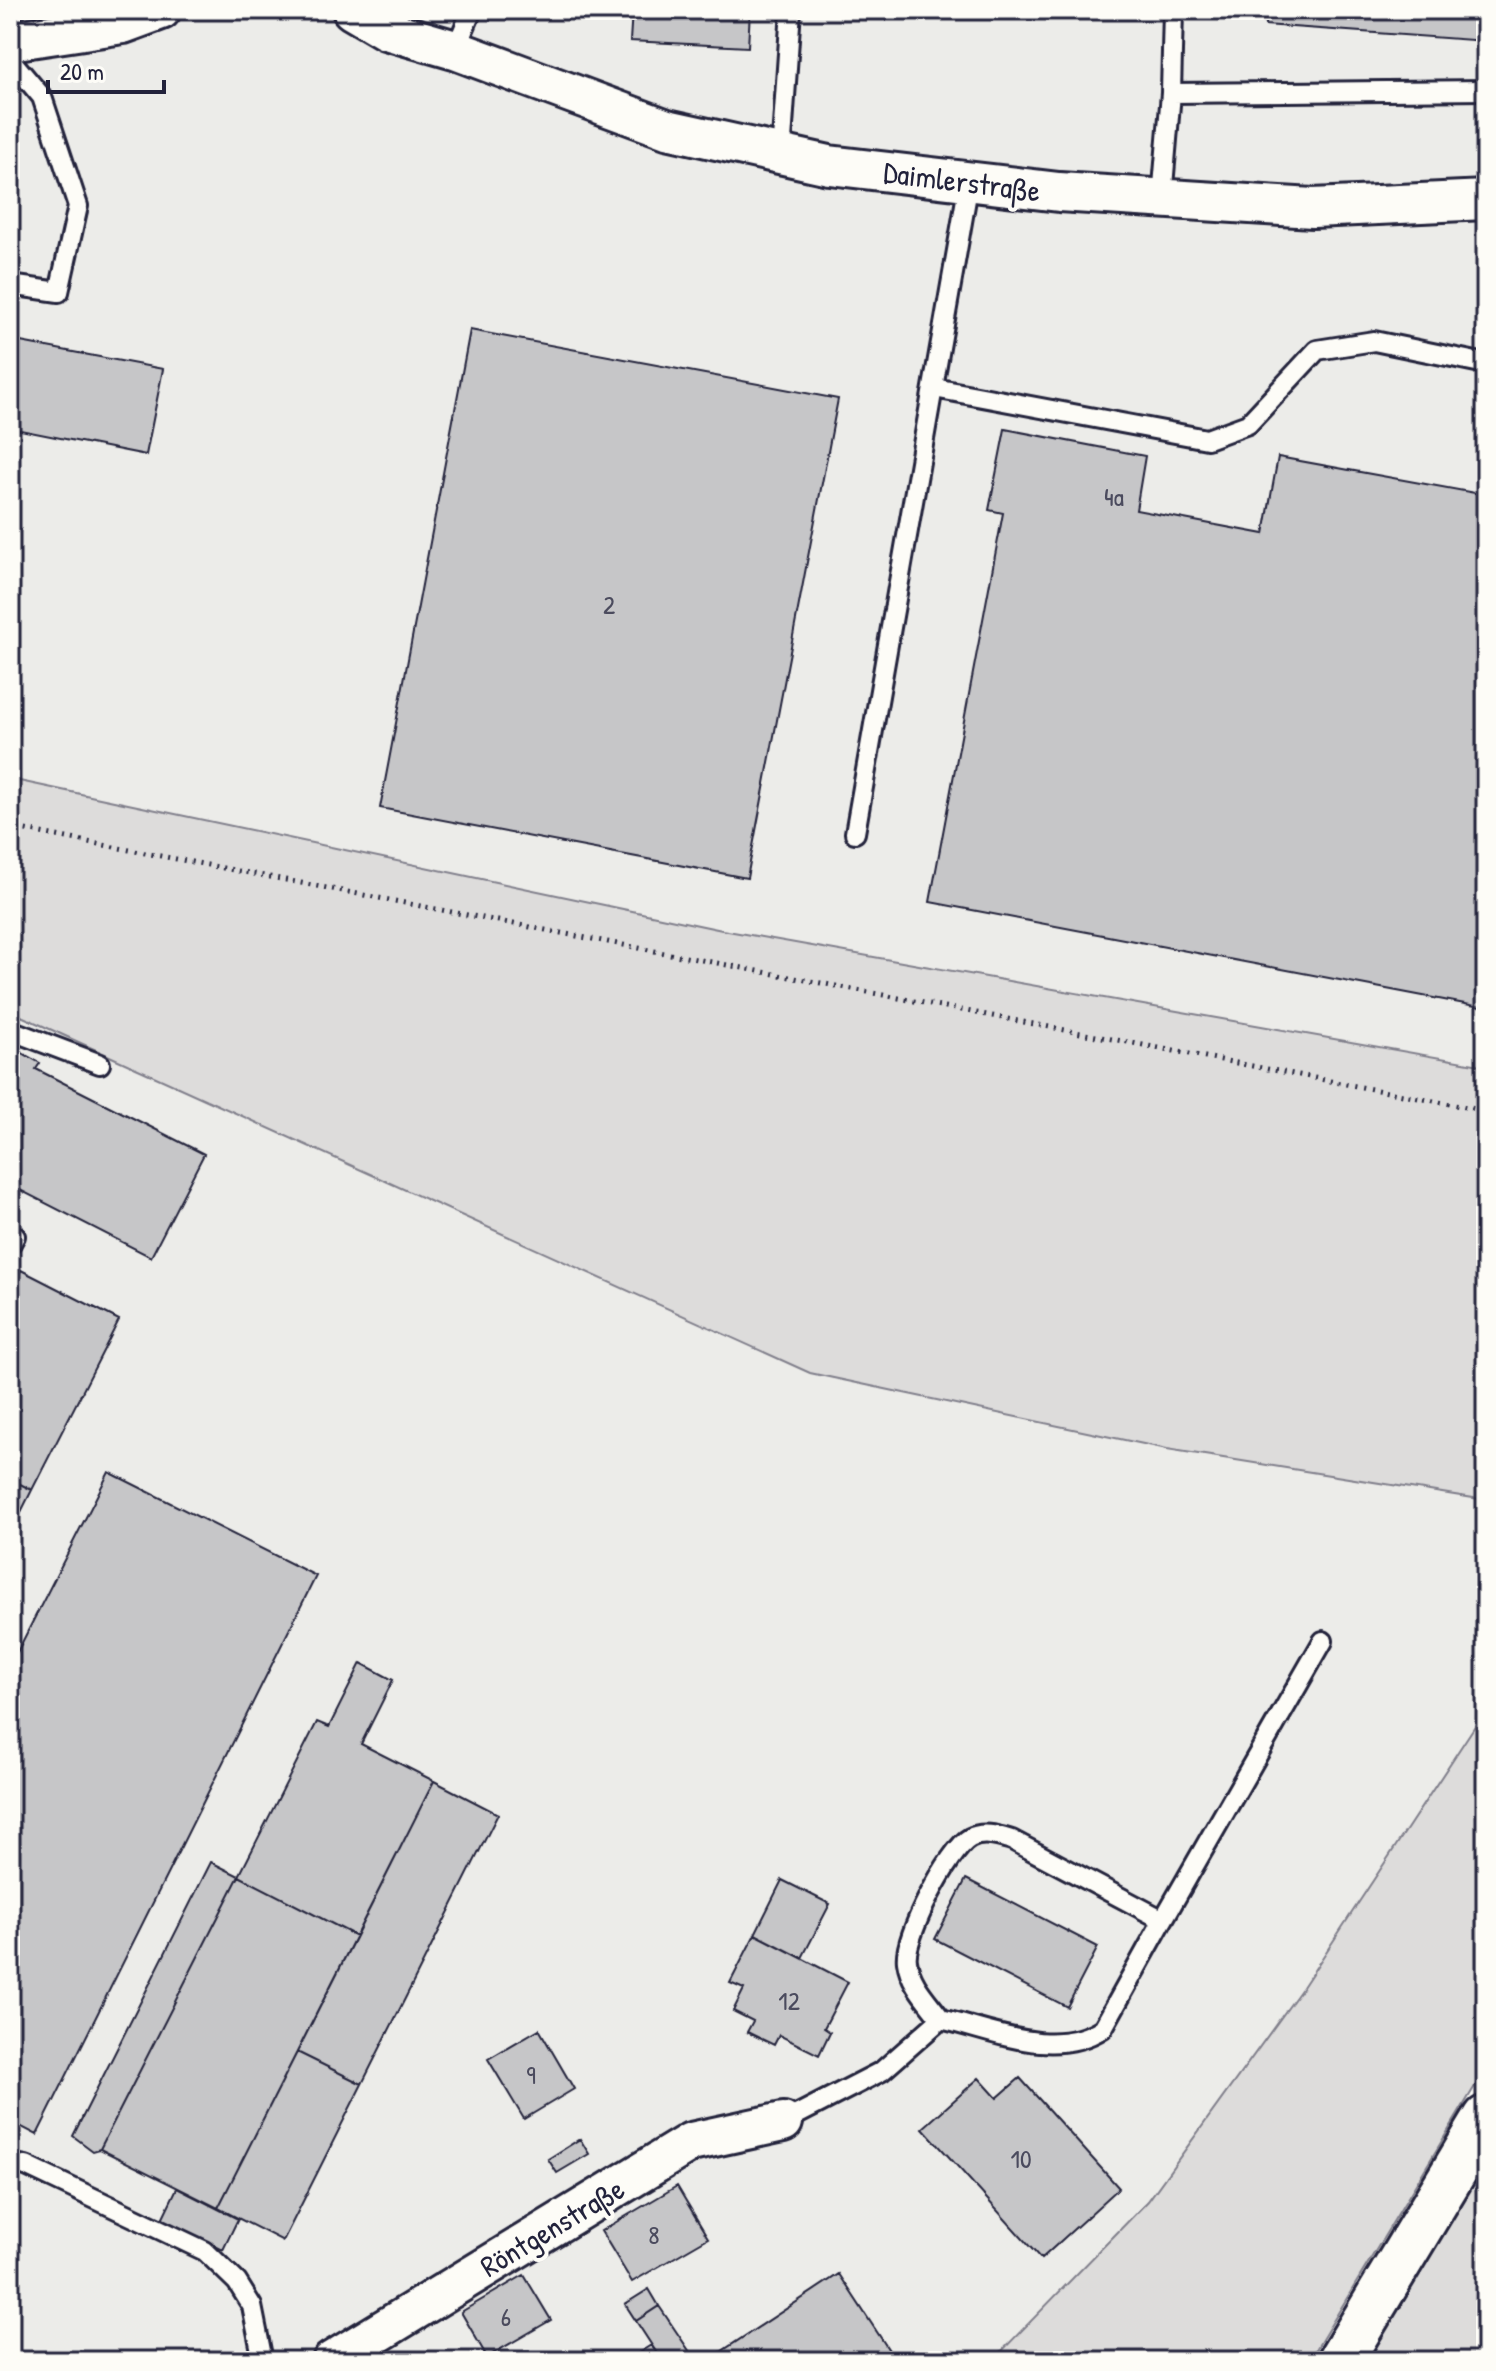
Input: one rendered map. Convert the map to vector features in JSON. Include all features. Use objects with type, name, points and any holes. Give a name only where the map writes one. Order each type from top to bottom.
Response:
[{"type":"street","points":[[11,47],[65,10]]},
{"type":"street","points":[[11,47],[123,24],[161,10]]},
{"type":"street","name":"Daimlerstraße","points":[[352,10],[386,30],[455,50],[667,129],[829,165],[1059,192],[1313,208],[1486,200]]},
{"type":"street","name":"Daimlerstraße","points":[[416,10],[455,50]]},
{"type":"street","points":[[1340,2361],[1486,2118]]},
{"type":"street","name":"Röntgenstraße","points":[[332,2361],[691,2142],[783,2122]]},
{"type":"lane","points":[[455,50],[472,10]]},
{"type":"lane","points":[[781,155],[791,10]]},
{"type":"lane","points":[[1162,198],[1171,93],[1173,10]]},
{"type":"lane","points":[[10,285],[59,292],[78,206],[42,97],[11,47]]},
{"type":"lane","points":[[1171,93],[1486,90]]},
{"type":"lane","points":[[855,833],[969,182]]},
{"type":"lane","points":[[934,388],[1207,439],[1248,424],[1317,350],[1374,341],[1486,364]]},
{"type":"lane","points":[[10,1030],[100,1064]]},
{"type":"lane","points":[[10,1234],[15,1236],[10,1245]]},
{"type":"lane","points":[[1163,1920],[1012,1840],[990,1834],[972,1836],[956,1848],[906,1945],[913,1982],[941,2019],[1055,2045],[1091,2036],[1103,2028],[1323,1641]]},
{"type":"lane","points":[[783,2122],[882,2071],[941,2019]]},
{"type":"lane","points":[[10,2163],[26,2166],[205,2251],[237,2282],[252,2306],[263,2361]]},
{"type":"path","points":[[10,827],[1486,1111]]},
{"type":"shaded area","points":[[10,10],[1486,10],[1486,1709],[1303,1987],[1148,2201],[992,2361],[10,2361]]},
{"type":"shaded area","points":[[10,779],[722,930],[1486,1066],[1486,1500],[1167,1449],[810,1373],[10,1011]]},
{"type":"shaded area","points":[[1486,1709],[1486,2068],[1309,2361],[992,2361],[1148,2201],[1303,1987]]},
{"type":"shaded area","points":[[1486,2139],[1486,2361],[1358,2361]]},
{"type":"building","points":[[632,10],[750,10],[748,47],[630,41]]},
{"type":"building","points":[[1266,10],[1486,10],[1486,41],[1265,25]]},
{"type":"building","points":[[470,330],[838,399],[747,878],[380,808]]},
{"type":"building","points":[[10,340],[163,369],[146,455],[10,428]]},
{"type":"building","points":[[1005,429],[1145,456],[1136,510],[1264,534],[1278,457],[1486,495],[1486,1008],[930,902],[1003,513],[989,510]]},
{"type":"building","points":[[10,1046],[40,1063],[36,1069],[204,1154],[151,1257],[10,1185]]},
{"type":"building","points":[[21,1270],[119,1320],[32,1490],[10,1479],[10,1292]]},
{"type":"building","points":[[109,1472],[316,1576],[37,2135],[10,2121],[10,1666]]},
{"type":"building","points":[[10,1479],[32,1490],[10,1534]]},
{"type":"building","points":[[361,1663],[393,1680],[361,1744],[434,1781],[356,1936],[239,1876],[317,1722],[329,1727]]},
{"type":"building","points":[[434,1781],[498,1814],[362,2084],[297,2052]]},
{"type":"building","points":[[211,1862],[239,1876],[100,2149],[93,2151],[73,2136]]},
{"type":"building","points":[[239,1876],[356,1936],[218,2208],[100,2149]]},
{"type":"building","points":[[966,1879],[1098,1947],[1067,2007],[935,1939]]},
{"type":"building","points":[[782,1880],[830,1904],[802,1958],[755,1934]]},
{"type":"building","points":[[755,1934],[848,1982],[824,2028],[830,2032],[819,2055],[779,2035],[774,2045],[747,2032],[753,2021],[733,2011],[744,1989],[730,1983]]},
{"type":"building","points":[[539,2029],[574,2089],[524,2119],[488,2059]]},
{"type":"building","points":[[297,2052],[362,2084],[283,2241],[218,2208]]},
{"type":"building","points":[[979,2078],[997,2098],[1020,2078],[1119,2188],[1041,2259],[923,2128]]},
{"type":"building","points":[[580,2139],[589,2154],[557,2173],[548,2159]]},
{"type":"building","points":[[677,2186],[708,2238],[632,2282],[601,2231]]},
{"type":"building","points":[[177,2188],[238,2219],[223,2250],[162,2219]]},
{"type":"building","points":[[839,2274],[896,2361],[707,2361]]},
{"type":"building","points":[[524,2275],[551,2320],[487,2357],[461,2312]]},
{"type":"building","points":[[649,2289],[659,2306],[636,2321],[625,2304]]},
{"type":"building","points":[[659,2306],[696,2361],[662,2361],[636,2321]]},
{"type":"building","points":[[651,2345],[662,2361],[626,2361]]}]
